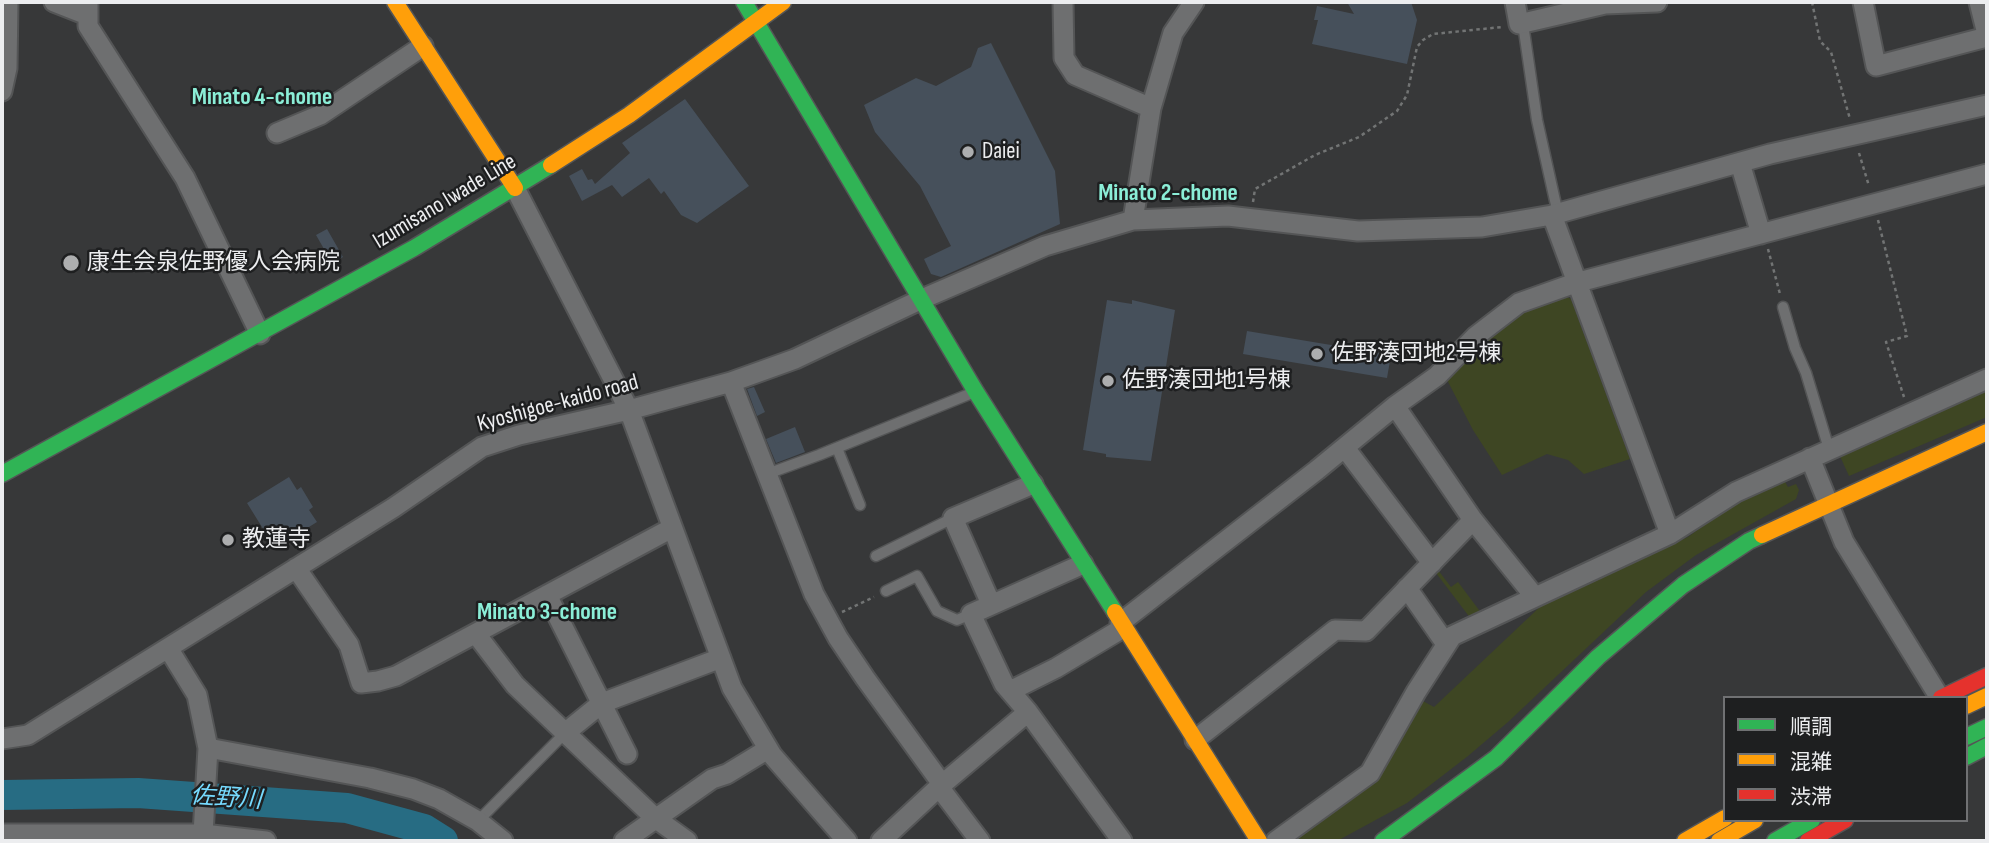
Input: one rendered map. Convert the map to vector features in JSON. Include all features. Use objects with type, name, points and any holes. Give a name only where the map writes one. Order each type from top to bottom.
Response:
[{"type":"main road","points":[[395,2],[514,188]]},
{"type":"main road","points":[[744,2],[976,392],[1259,841]]},
{"type":"main road","name":"Izumisano Iwade Line","points":[[2,474],[414,248],[514,188],[629,115],[783,2]]},
{"type":"main road","points":[[1383,841],[1496,758],[1598,657],[1625,637],[1683,585],[1749,541],[1987,432]]},
{"type":"main road","points":[[1945,696],[1987,676]]},
{"type":"main road","points":[[1968,705],[1987,696]]},
{"type":"main road","points":[[1971,748],[1987,727]]},
{"type":"main road","points":[[1685,841],[1723,819]]},
{"type":"main road","points":[[1719,841],[1752,822]]},
{"type":"main road","points":[[1775,841],[1808,822]]},
{"type":"main road","points":[[1808,841],[1841,822]]},
{"type":"street","points":[[2,91],[8,54],[8,2]]},
{"type":"street","points":[[54,2],[88,8],[88,26],[186,178],[260,334]]},
{"type":"street","points":[[1063,2],[1064,58],[1075,75],[1151,108]]},
{"type":"street","points":[[1133,220],[1151,108],[1173,33],[1195,2]]},
{"type":"street","points":[[1515,2],[1521,24],[1605,3],[1657,2]]},
{"type":"street","points":[[1864,2],[1876,66],[1987,35],[1979,2]]},
{"type":"street","points":[[277,132],[320,115],[424,46]]},
{"type":"street","name":"Kyoshigoe-kaido road","points":[[2,739],[28,735],[393,508],[482,447],[731,382],[795,359],[922,299],[1045,246],[1133,220],[1228,216],[1358,232],[1482,227],[1555,215],[1740,163],[1987,105]]},
{"type":"street","points":[[1740,163],[1762,233]]},
{"type":"street","points":[[1010,691],[1056,668],[1121,625],[1395,406],[1437,376],[1476,336],[1519,303],[1575,283],[1987,174]]},
{"type":"street","points":[[514,188],[629,410],[732,688],[768,750],[847,841]]},
{"type":"street","points":[[1555,215],[1575,283],[1670,534]]},
{"type":"street","points":[[1276,841],[1370,773],[1452,636],[1670,534],[1736,492],[1987,379]]},
{"type":"street","points":[[731,382],[814,594],[827,619],[865,678],[980,841]]},
{"type":"street","points":[[1395,406],[1474,520],[1535,597]]},
{"type":"street","points":[[1345,448],[1432,563]]},
{"type":"street","points":[[1810,458],[1844,542],[1940,696]]},
{"type":"street","points":[[991,604],[953,518],[1033,484]]},
{"type":"street","points":[[1195,740],[1335,630],[1366,631],[1474,520]]},
{"type":"street","points":[[296,568],[349,645],[361,683],[396,676],[672,528]]},
{"type":"street","points":[[1083,564],[971,614],[1004,684],[1028,712],[1122,841]]},
{"type":"street","points":[[1407,588],[1446,644]]},
{"type":"street","points":[[547,595],[627,754]]},
{"type":"street","points":[[476,634],[515,685],[655,818],[687,841]]},
{"type":"street","points":[[169,648],[197,695],[208,750],[203,831]]},
{"type":"street","points":[[565,733],[602,703],[721,658]]},
{"type":"street","points":[[881,841],[941,785],[1028,712]]},
{"type":"street","points":[[208,750],[370,778],[413,789],[439,799],[478,821],[503,841]]},
{"type":"street","points":[[624,841],[712,779],[727,774],[768,750]]},
{"type":"street","points":[[2,834],[203,831],[265,841]]},
{"type":"lane","points":[[1521,24],[1555,215]]},
{"type":"lane","points":[[1783,307],[1794,348],[1806,373],[1829,449]]},
{"type":"lane","points":[[766,474],[976,392]]},
{"type":"lane","points":[[837,448],[860,505]]},
{"type":"lane","points":[[876,556],[953,518]]},
{"type":"lane","points":[[886,591],[917,576],[937,611],[957,620],[971,614]]},
{"type":"lane","points":[[478,821],[565,733]]},
{"type":"path","points":[[1251,219],[1255,190],[1315,155],[1359,137],[1397,111],[1407,95],[1417,47],[1423,40],[1433,34],[1521,24]]},
{"type":"path","points":[[1762,233],[1783,307]]},
{"type":"path","points":[[827,619],[886,591]]},
{"type":"green space","points":[[1563,295],[1571,299],[1630,459],[1584,474],[1568,460],[1547,454],[1502,475],[1473,430],[1445,376],[1516,313]]},
{"type":"green space","points":[[1987,390],[1987,417],[1849,476],[1839,454]]},
{"type":"green space","points":[[1783,478],[1788,487],[1796,484],[1799,490],[1796,499],[1696,555],[1646,592],[1508,722],[1407,803],[1337,841],[1287,841],[1372,777],[1421,700],[1434,707],[1544,603],[1688,537],[1734,503]]},
{"type":"green space","points":[[1435,566],[1451,587],[1458,582],[1482,614],[1471,619],[1433,569]]},
{"type":"building","points":[[1347,2],[1411,2],[1417,20],[1407,64],[1312,44],[1318,20],[1314,20],[1317,6],[1354,14]]},
{"type":"building","name":"Daiei","points":[[991,43],[1055,171],[1060,224],[941,277],[931,274],[924,259],[951,246],[920,186],[875,132],[864,105],[916,78],[936,86],[971,67],[978,48]]},
{"type":"building","points":[[685,99],[749,186],[697,223],[681,215],[664,191],[661,194],[649,178],[622,197],[612,185],[582,201],[569,176],[582,169],[588,180],[592,179],[595,184],[630,153],[622,143]]},
{"type":"building","points":[[327,229],[343,257],[332,263],[316,235]]},
{"type":"building","name":"佐野湊団地1号棟","points":[[1107,300],[1132,304],[1132,300],[1175,310],[1151,461],[1106,457],[1106,454],[1083,450]]},
{"type":"building","name":"佐野湊団地2号棟","points":[[1247,331],[1391,355],[1387,378],[1243,354]]},
{"type":"building","points":[[754,387],[765,412],[757,416],[747,389]]},
{"type":"building","points":[[795,427],[805,452],[776,463],[766,439]]},
{"type":"building","points":[[289,477],[297,490],[301,487],[313,507],[309,510],[317,522],[275,548],[247,503]]},
{"type":"waterway","name":"佐野川","points":[[2,795],[138,793],[347,808],[424,829],[443,841]]},
{"type":"traffic: fast","points":[[744,2],[976,392],[1115,612]]},
{"type":"traffic: fast","points":[[2,474],[414,248],[551,165]]},
{"type":"traffic: fast","points":[[1383,841],[1496,758],[1598,657],[1683,585],[1762,535]]},
{"type":"traffic: fast","points":[[1968,736],[1987,727]]},
{"type":"traffic: fast","points":[[1968,756],[1987,746]]},
{"type":"traffic: fast","points":[[1775,841],[1808,822]]},
{"type":"traffic: slow","points":[[395,2],[515,188]]},
{"type":"traffic: slow","points":[[551,165],[629,115],[783,2]]},
{"type":"traffic: slow","points":[[1762,535],[1987,432]]},
{"type":"traffic: slow","points":[[1115,612],[1259,841]]},
{"type":"traffic: slow","points":[[1968,705],[1987,696]]},
{"type":"traffic: slow","points":[[1685,841],[1723,819]]},
{"type":"traffic: slow","points":[[1719,841],[1752,822]]},
{"type":"traffic: jam","points":[[1945,696],[1987,676]]},
{"type":"traffic: jam","points":[[1808,841],[1841,822]]},
{"type":"place","name":"Daiei","points":[[968,152]]},
{"type":"place","name":"康生会泉佐野優人会病院","points":[[71,263]]},
{"type":"place","name":"佐野湊団地2号棟","points":[[1317,354]]},
{"type":"place","name":"佐野湊団地1号棟","points":[[1108,381]]},
{"type":"place","name":"教蓮寺","points":[[228,540]]},
{"type":"district","name":"Minato 4-chome","points":[[262,98]]},
{"type":"district","name":"Minato 2-chome","points":[[1168,194]]},
{"type":"district","name":"Minato 3-chome","points":[[547,613]]}]
